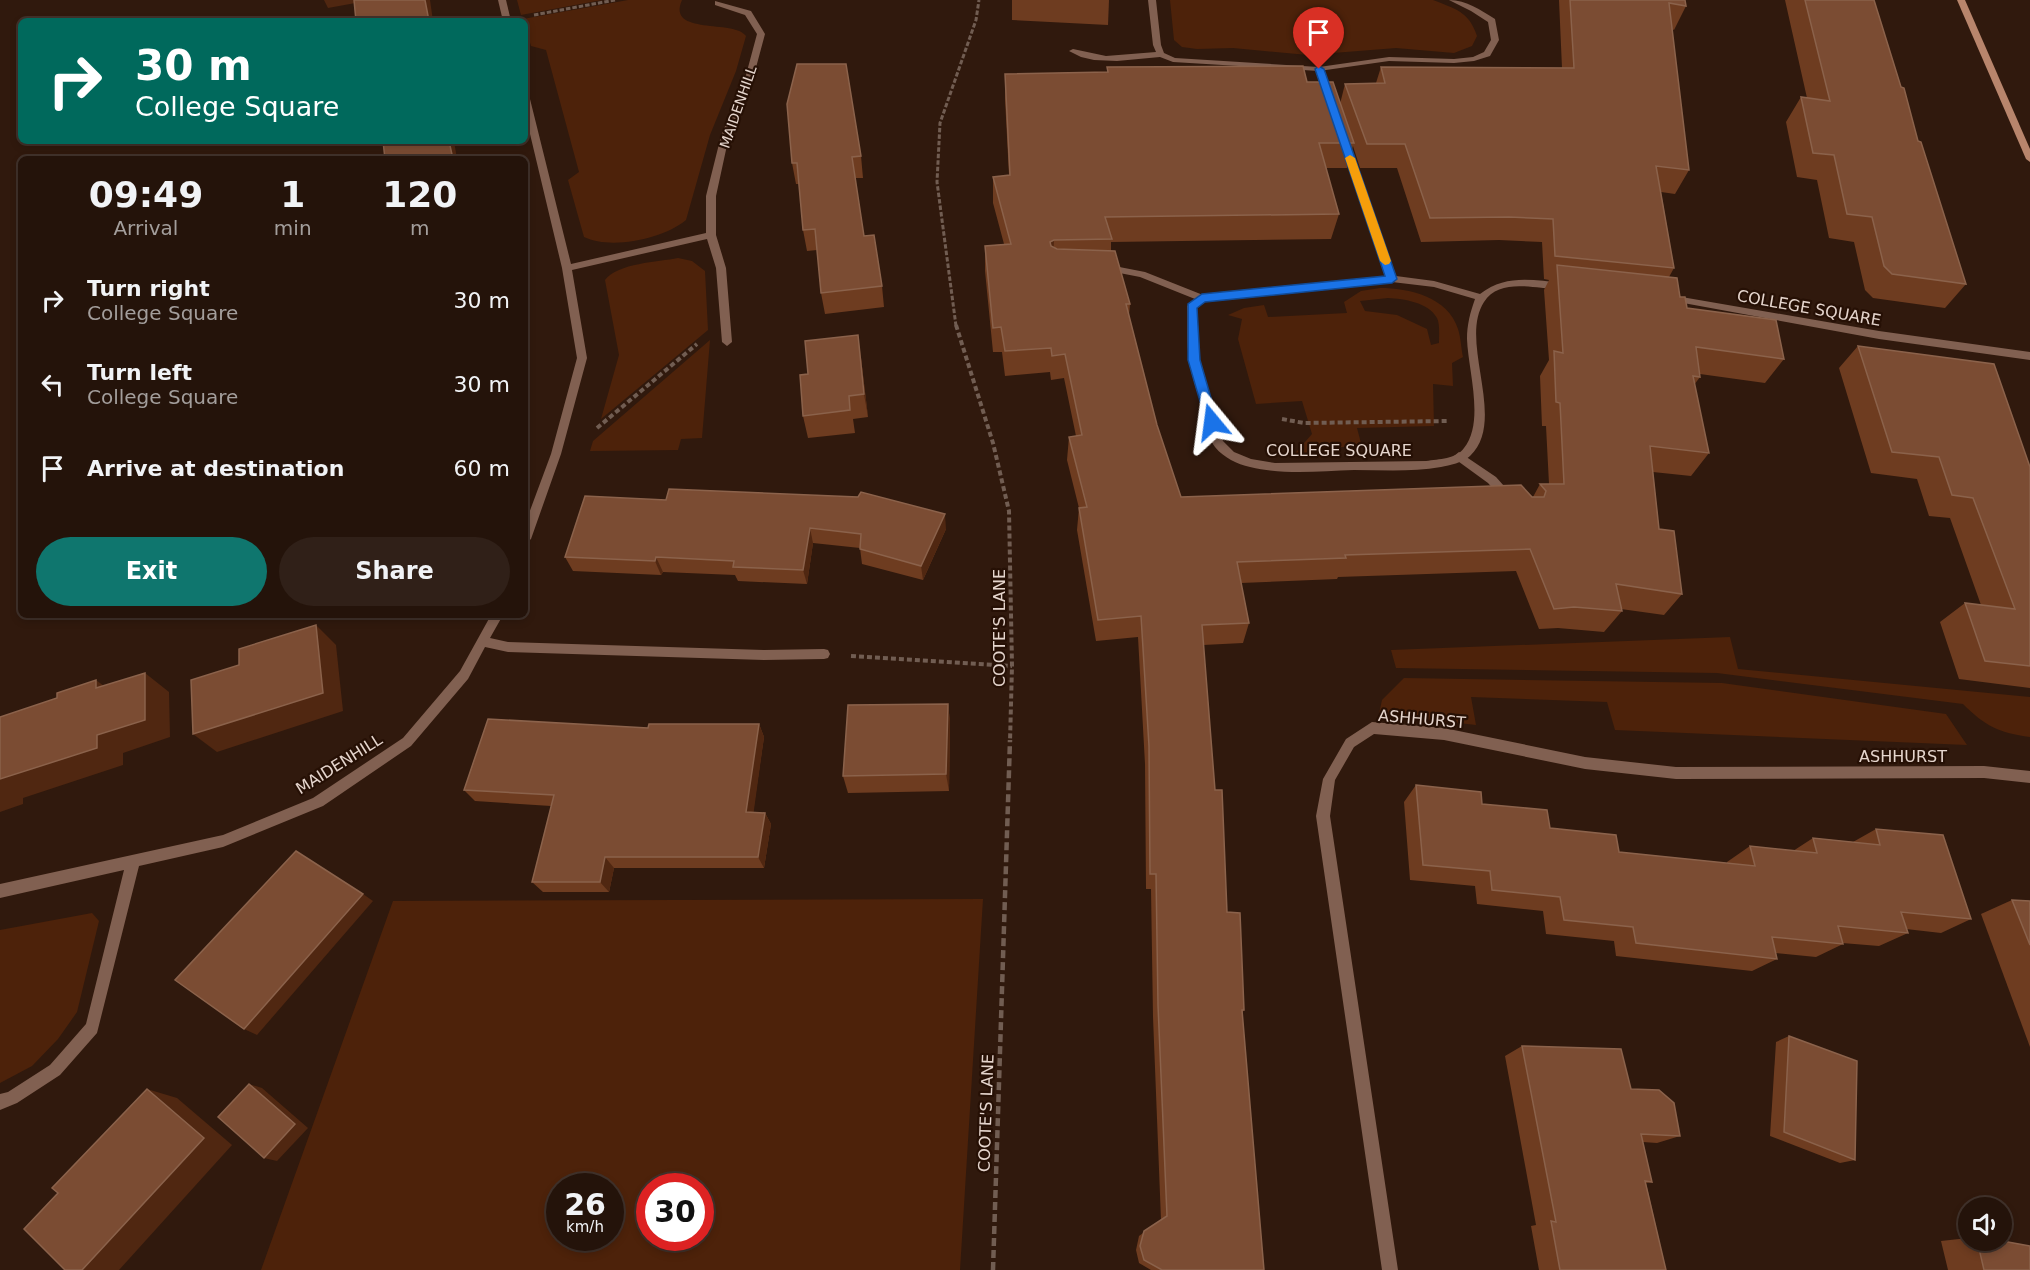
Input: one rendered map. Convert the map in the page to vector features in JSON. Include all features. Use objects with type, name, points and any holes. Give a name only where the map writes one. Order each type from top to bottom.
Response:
[{"type":"main road","points":[[1961,0],[2030,159]]},
{"type":"street","points":[[502,0],[506,18]]},
{"type":"street","points":[[1152,0],[1157,45],[1161,54]]},
{"type":"street","points":[[1073,51],[1096,58],[1114,59],[1161,54],[1173,60],[1190,63],[1319,69],[1389,60],[1454,61],[1474,59],[1487,54],[1495,40],[1492,21],[1474,9],[1453,0]]},
{"type":"street","name":"MAIDENHILL","points":[[718,3],[748,13],[761,34],[750,75],[725,136],[711,196],[711,235],[721,268],[727,337]]},
{"type":"street","points":[[1319,69],[1323,80]]},
{"type":"street","points":[[528,107],[567,268],[582,358],[563,430],[528,530]]},
{"type":"street","points":[[1342,135],[1392,279]]},
{"type":"street","points":[[567,268],[711,235]]},
{"type":"street","points":[[1095,267],[1126,270],[1157,278],[1202,298],[1392,279],[1434,284],[1479,297]]},
{"type":"street","points":[[1516,506],[1492,480],[1459,456],[1468,451],[1477,437],[1479,420],[1472,322],[1479,297],[1494,287],[1516,282],[1574,287]]},
{"type":"street","name":"COLLEGE SQUARE","points":[[1662,297],[1879,335],[2030,356]]},
{"type":"street","name":"COLLEGE SQUARE","points":[[1202,298],[1192,306],[1194,360],[1218,442],[1230,455],[1250,464],[1275,467],[1426,465],[1450,462],[1459,456]]},
{"type":"street","name":"MAIDENHILL","points":[[0,891],[223,841],[318,802],[407,742],[464,675],[496,618]]},
{"type":"street","points":[[484,642],[508,647],[764,655],[824,654]]},
{"type":"street","name":"ASHHURST","points":[[1390,1270],[1323,816],[1329,779],[1350,743],[1372,728],[1444,734],[1585,763],[1676,773],[1984,772],[2030,777]]},
{"type":"street","points":[[0,1102],[12,1098],[55,1070],[92,1028],[133,862]]},
{"type":"path","points":[[518,18],[615,0]]},
{"type":"path","name":"COOTE'S LANE","points":[[979,0],[976,20],[940,123],[937,182],[957,334],[993,443],[1009,511],[1012,666],[993,1270]]},
{"type":"path","points":[[563,430],[597,428],[707,336],[727,337]]},
{"type":"path","points":[[1282,419],[1305,423],[1479,420]]},
{"type":"path","points":[[882,659],[1012,666]]},
{"type":"shaded area","points":[[517,0],[602,0],[521,15]]},
{"type":"shaded area","points":[[628,0],[682,0],[680,11],[684,18],[692,23],[729,28],[746,36],[736,71],[710,135],[686,220],[664,232],[636,240],[608,243],[584,237],[568,180],[579,172],[546,50],[531,46],[528,36],[528,18]]},
{"type":"shaded area","points":[[1170,0],[1433,0],[1465,16],[1477,36],[1472,46],[1454,53],[1396,48],[1308,55],[1233,48],[1197,49],[1182,47],[1174,40]]},
{"type":"shaded area","points":[[678,258],[692,261],[705,271],[708,330],[601,419],[619,355],[605,280],[619,270]]},
{"type":"shaded area","points":[[1380,288],[1403,290],[1426,296],[1446,309],[1458,329],[1463,357],[1452,363],[1453,386],[1433,384],[1434,426],[1357,428],[1362,447],[1326,447],[1328,457],[1291,458],[1312,434],[1302,401],[1256,404],[1238,339],[1242,319],[1228,315],[1244,308],[1264,305],[1268,317],[1347,313],[1344,302],[1361,291]],"holes":[[[1388,298],[1415,302],[1428,308],[1439,323],[1439,343],[1431,345],[1427,329],[1397,315],[1365,311],[1360,301]]]},
{"type":"shaded area","points":[[710,340],[702,438],[681,439],[678,450],[590,451],[593,441]]},
{"type":"shaded area","points":[[1730,637],[1738,669],[2030,697],[2030,737],[2001,731],[1978,718],[1963,704],[1717,673],[1396,668],[1391,650]]},
{"type":"shaded area","points":[[1404,678],[1722,683],[1946,714],[1967,745],[1615,730],[1607,702],[1471,697],[1476,725],[1379,714],[1382,700]]},
{"type":"shaded area","points":[[983,899],[960,1270],[261,1270],[393,901]]},
{"type":"shaded area","points":[[92,913],[99,921],[77,1012],[58,1039],[32,1066],[0,1083],[0,930]]},
{"type":"building","points":[[354,0],[425,0],[428,18],[356,18]]},
{"type":"building","points":[[1570,0],[1685,0],[1686,6],[1669,3],[1689,170],[1656,166],[1674,268],[1555,256],[1553,219],[1430,218],[1405,144],[1367,144],[1345,84],[1385,83],[1381,67],[1574,68]]},
{"type":"building","points":[[1805,0],[1874,0],[1966,284],[1892,274],[1884,266],[1872,217],[1847,214],[1834,155],[1813,153],[1801,97],[1830,101]]},
{"type":"building","points":[[797,64],[846,64],[861,156],[852,157],[864,236],[874,235],[882,286],[821,293],[815,229],[803,230],[797,163],[792,163],[787,104]]},
{"type":"building","points":[[1303,66],[1307,82],[1333,82],[1354,143],[1319,143],[1339,214],[1105,217],[1112,239],[1054,240],[1050,242],[1051,246],[1057,249],[1115,251],[1130,304],[1126,304],[1157,425],[1181,497],[1521,485],[1532,497],[1544,497],[1546,491],[1540,484],[1564,484],[1560,403],[1556,402],[1554,351],[1563,353],[1557,265],[1677,278],[1680,297],[1685,297],[1687,308],[1776,320],[1784,359],[1696,347],[1700,377],[1693,376],[1709,453],[1650,446],[1659,529],[1674,531],[1682,594],[1616,584],[1622,611],[1574,607],[1554,609],[1530,549],[1345,555],[1346,558],[1237,562],[1249,623],[1202,625],[1215,790],[1222,790],[1227,912],[1240,913],[1244,1010],[1242,1010],[1264,1270],[1162,1270],[1144,1260],[1140,1246],[1144,1231],[1167,1216],[1158,1005],[1156,874],[1150,874],[1149,746],[1141,616],[1098,620],[1079,508],[1087,507],[1069,437],[1082,435],[1065,354],[1052,356],[1051,348],[1005,351],[1001,327],[993,328],[985,246],[1011,244],[993,177],[1010,175],[1005,74],[1108,72],[1107,67]]},
{"type":"building","points":[[383,144],[450,144],[452,156],[385,156]]},
{"type":"building","points":[[858,335],[864,394],[849,396],[850,410],[803,416],[800,375],[808,374],[805,341]]},
{"type":"building","points":[[1858,346],[1994,364],[2030,467],[2030,666],[1985,661],[1965,603],[2015,609],[1973,498],[1952,495],[1939,457],[1892,452]]},
{"type":"building","points":[[669,489],[858,497],[861,492],[945,514],[921,566],[860,549],[861,534],[810,528],[803,570],[733,567],[734,561],[656,557],[655,561],[565,557],[585,496],[666,500]]},
{"type":"building","points":[[316,625],[323,693],[193,734],[191,680],[239,665],[239,649]]},
{"type":"building","points":[[145,673],[145,720],[97,735],[97,748],[0,779],[0,717],[57,698],[57,693],[96,680],[96,688]]},
{"type":"building","points":[[948,704],[946,774],[843,776],[848,705]]},
{"type":"building","points":[[488,719],[648,728],[649,724],[759,724],[746,812],[765,813],[758,857],[605,857],[600,882],[532,882],[554,795],[464,790]]},
{"type":"building","points":[[1416,785],[1481,792],[1482,804],[1547,810],[1550,828],[1616,835],[1619,852],[1755,866],[1750,846],[1817,853],[1813,838],[1880,845],[1876,829],[1943,835],[1971,919],[1901,912],[1908,933],[1838,926],[1843,944],[1772,937],[1777,959],[1636,943],[1633,927],[1564,920],[1560,897],[1492,890],[1490,871],[1423,865]]},
{"type":"building","points":[[296,851],[363,894],[244,1029],[175,980]]},
{"type":"building","points":[[2012,900],[2030,901],[2030,945]]},
{"type":"building","points":[[1789,1036],[1857,1061],[1855,1160],[1784,1132]]},
{"type":"building","points":[[1522,1046],[1621,1049],[1631,1089],[1659,1090],[1674,1103],[1680,1136],[1641,1134],[1652,1182],[1645,1181],[1666,1270],[1560,1270],[1551,1221],[1556,1222]]},
{"type":"building","points":[[249,1084],[295,1124],[264,1158],[218,1117]]},
{"type":"building","points":[[147,1089],[204,1138],[82,1270],[65,1270],[24,1229],[58,1193],[52,1188]]},
{"type":"building","points":[[2012,1243],[2030,1246],[2030,1270],[1984,1270],[1980,1251],[2012,1251]]},
{"type":"slow traffic","points":[[1350,158],[1385,261]]},
{"type":"route","points":[[1212,422],[1194,360],[1192,306],[1202,298],[1392,279],[1319,69]]}]
